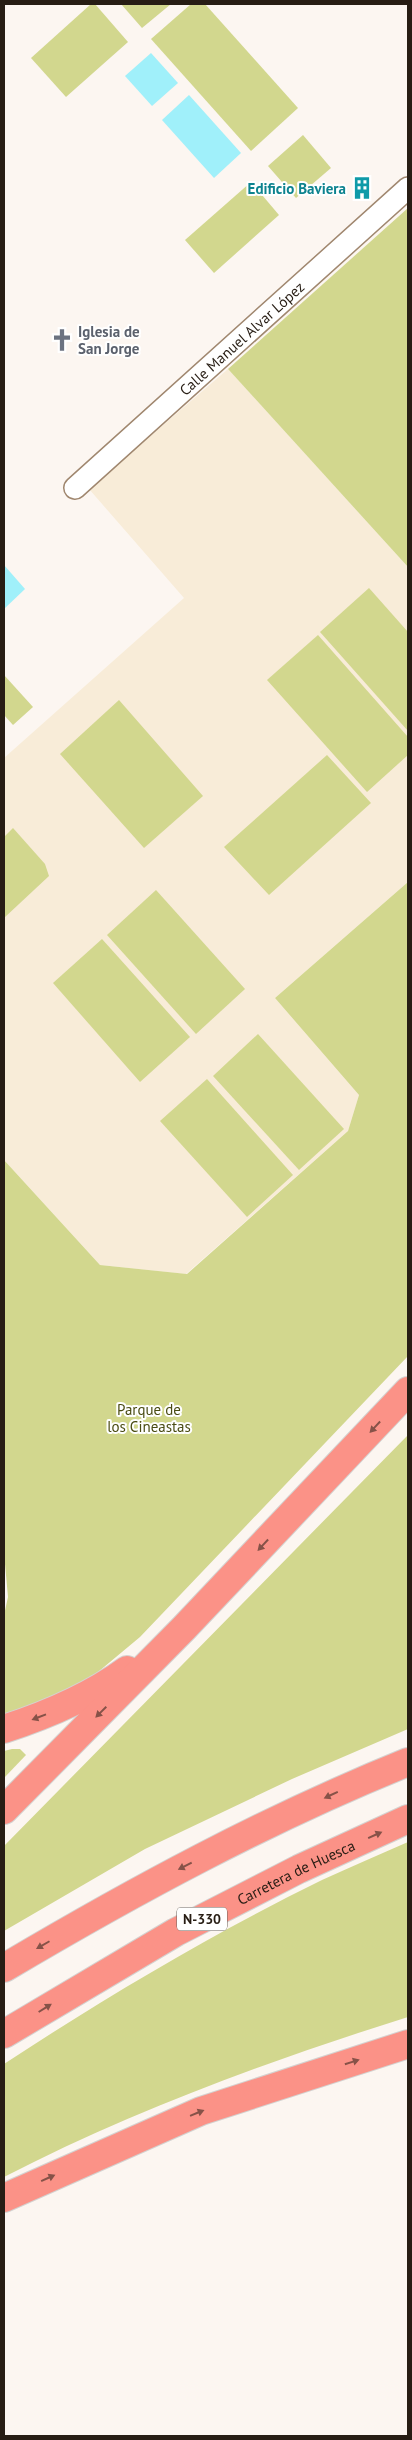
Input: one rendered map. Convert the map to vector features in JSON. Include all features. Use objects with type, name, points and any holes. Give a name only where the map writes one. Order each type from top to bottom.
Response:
[{"type":"highway","points":[[4,1810],[184,1628],[408,1391]]},
{"type":"highway","points":[[4,1729],[41,1717],[115,1679],[184,1628]]},
{"type":"highway","points":[[4,1968],[119,1900],[238,1838],[408,1762]]},
{"type":"highway","name":"Carretera de Huesca","points":[[4,2034],[176,1932],[299,1869],[408,1819]]},
{"type":"highway","points":[[4,2198],[201,2112],[408,2044]]},
{"type":"street","name":"Calle Manuel Alvar López","points":[[74,488],[408,188]]},
{"type":"shaded area","points":[[228,369],[408,567],[408,882],[275,998],[359,1095],[348,1131],[186,1274],[100,1265],[4,1160],[4,758],[184,598],[89,489]]},
{"type":"green space","points":[[91,4],[95,4],[128,42],[66,97],[31,58]]},
{"type":"green space","points":[[121,4],[171,4],[142,28]]},
{"type":"green space","points":[[191,4],[205,4],[298,108],[251,151],[151,39]]},
{"type":"green space","points":[[303,135],[331,168],[296,198],[268,166]]},
{"type":"green space","points":[[251,182],[279,215],[214,273],[185,240]]},
{"type":"green space","points":[[408,208],[408,567],[228,369]]},
{"type":"green space","points":[[369,588],[408,632],[408,731],[320,632]]},
{"type":"green space","points":[[318,635],[408,737],[408,755],[367,792],[267,680]]},
{"type":"green space","points":[[4,675],[33,707],[13,725],[4,715]]},
{"type":"green space","points":[[119,700],[203,796],[144,848],[60,754]]},
{"type":"green space","points":[[327,755],[371,803],[269,895],[224,847]]},
{"type":"green space","points":[[13,828],[45,864],[49,876],[4,918],[4,837]]},
{"type":"green space","name":"Parque de los Cineastas","points":[[408,882],[408,1356],[140,1637],[98,1672],[59,1695],[4,1721],[4,1615],[8,1597],[4,1553],[4,1160],[100,1265],[187,1274],[348,1131],[359,1095],[275,998]]},
{"type":"green space","points":[[156,890],[245,989],[196,1034],[107,935]]},
{"type":"green space","points":[[102,939],[190,1037],[140,1082],[53,983]]},
{"type":"green space","points":[[258,1034],[344,1129],[299,1170],[213,1076]]},
{"type":"green space","points":[[207,1079],[293,1175],[247,1217],[160,1121]]},
{"type":"green space","points":[[408,1435],[408,1729],[292,1779],[145,1849],[4,1931],[4,1846]]},
{"type":"green space","points":[[20,1749],[26,1755],[4,1778],[4,1751]]},
{"type":"green space","points":[[408,1842],[408,2017],[305,2051],[203,2088],[102,2130],[4,2177],[4,2064],[120,1991],[240,1922],[322,1880]]},
{"type":"water","points":[[151,53],[178,83],[152,106],[125,76]]},
{"type":"water","points":[[189,95],[241,153],[214,178],[162,120]]},
{"type":"water","points":[[4,565],[25,589],[4,609]]},
{"type":"place","name":"Edificio Baviera","points":[[362,188]]},
{"type":"place","name":"Iglesia de San Jorge","points":[[62,340]]}]
